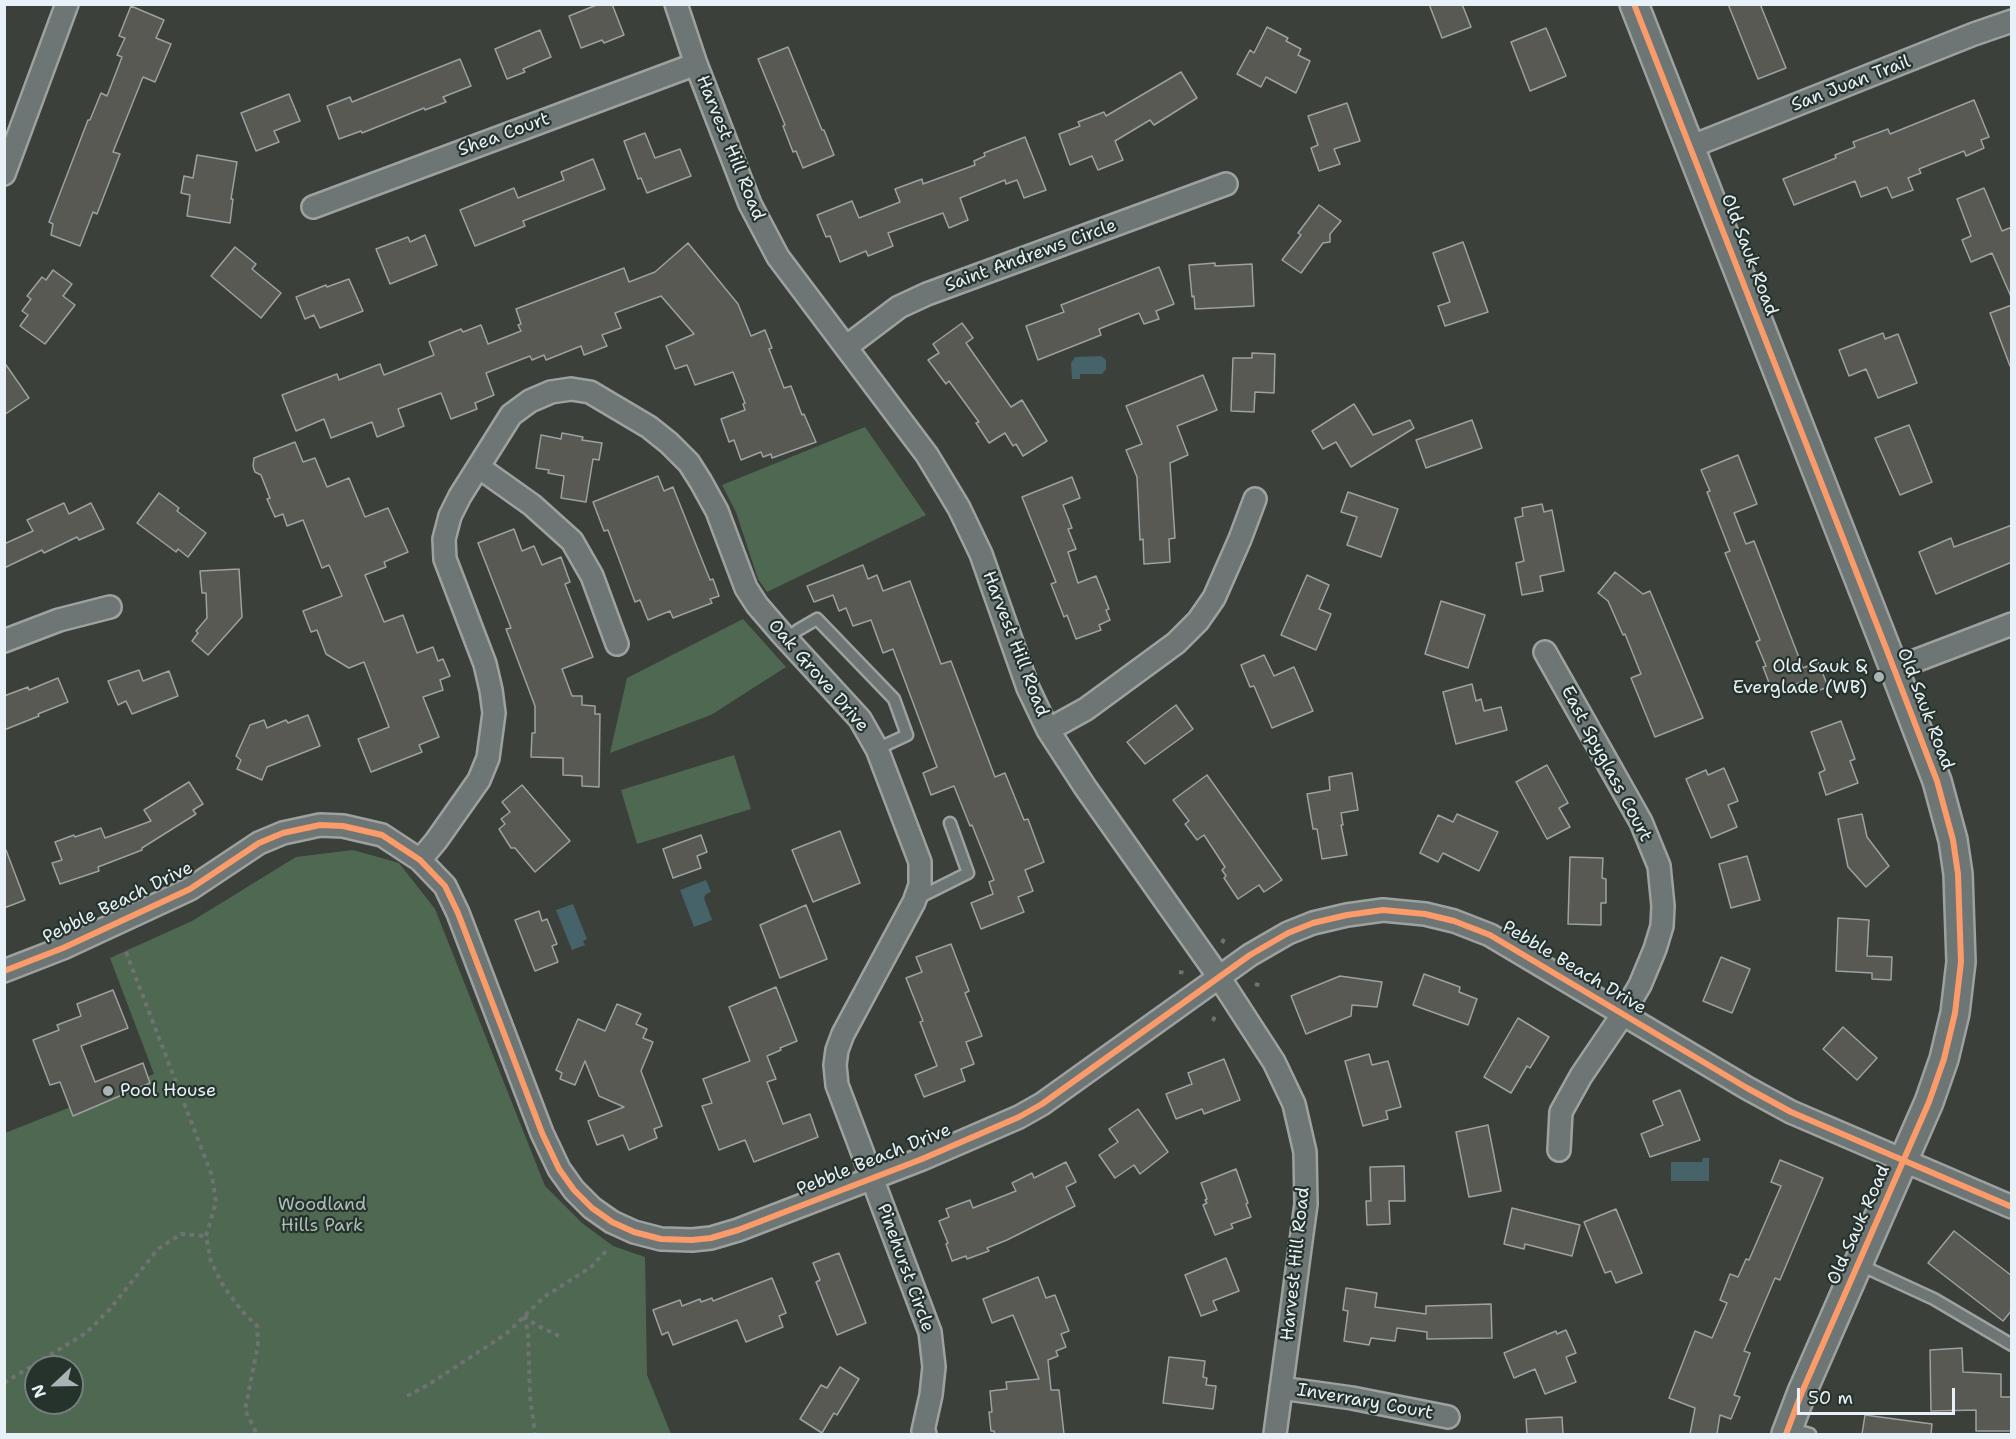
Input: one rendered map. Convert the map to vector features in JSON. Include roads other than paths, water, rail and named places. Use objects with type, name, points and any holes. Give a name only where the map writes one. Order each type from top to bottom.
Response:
[{"type":"street","points":[[4,174],[67,4]]},
{"type":"street","name":"Harvest Hill Road","points":[[676,4],[696,64],[750,204],[778,257],[927,455],[959,508],[981,554],[1028,688],[1048,730],[1085,787],[1219,977],[1274,1062],[1294,1104],[1305,1152],[1306,1204],[1275,1434]]},
{"type":"street","name":"Old Sauk Road","points":[[1634,4],[1937,781],[1953,840],[1960,909],[1961,962],[1955,1013],[1944,1059],[1904,1161],[1802,1392],[1795,1432]]},
{"type":"street","points":[[2011,4],[2012,11]]},
{"type":"street","name":"San Juan Trail","points":[[1690,147],[2012,21]]},
{"type":"street","name":"Shea Court","points":[[313,207],[696,64]]},
{"type":"street","name":"Saint Andrews Circle","points":[[846,347],[899,307],[927,294],[1226,184]]},
{"type":"street","name":"Oak Grove Drive","points":[[420,860],[436,841],[478,780],[488,758],[494,713],[485,664],[445,559],[444,539],[450,516],[511,415],[530,401],[551,392],[571,389],[590,392],[649,427],[669,443],[688,463],[717,511],[746,588],[757,605],[860,718],[878,749],[920,862],[920,885],[915,899],[857,1005],[837,1050],[835,1065],[837,1085],[873,1178]]},
{"type":"street","points":[[480,468],[532,504],[572,541],[592,576],[617,644]]},
{"type":"street","points":[[1048,730],[1086,709],[1176,643],[1198,621],[1214,598],[1255,499]]},
{"type":"street","points":[[4,641],[58,621],[110,607]]},
{"type":"street","points":[[1894,669],[2012,624]]},
{"type":"street","name":"East Spyglass Court","points":[[1545,652],[1641,822],[1659,866],[1664,906],[1662,926],[1640,985],[1581,1076],[1561,1112],[1559,1150]]},
{"type":"street","name":"Pebble Beach Drive","points":[[4,971],[63,948],[190,889],[259,843],[283,833],[320,825],[342,826],[382,835],[420,860],[445,886],[458,913],[542,1133],[559,1169],[574,1190],[598,1213],[634,1232],[661,1239],[692,1240],[711,1238],[738,1230],[933,1154],[1027,1113],[1250,955],[1288,933],[1313,923],[1383,910],[1425,914],[1454,921],[1490,935],[1791,1112],[2012,1207]]},
{"type":"street","name":"Pinehurst Circle","points":[[873,1178],[930,1332],[934,1367],[931,1395],[921,1433]]},
{"type":"street","name":"Inverrary Court","points":[[1281,1388],[1352,1398],[1448,1416]]},
{"type":"lane","points":[[787,639],[817,619],[894,699],[908,735],[878,749]]},
{"type":"lane","points":[[915,899],[968,873],[950,823]]},
{"type":"lane","points":[[1858,1264],[1934,1299],[2012,1345]]},
{"type":"water","points":[[1101,356],[1106,360],[1106,369],[1102,374],[1080,374],[1080,379],[1072,379],[1071,363],[1075,357]]},
{"type":"water","points":[[706,880],[711,892],[704,898],[712,920],[694,927],[680,890]]},
{"type":"water","points":[[573,904],[587,939],[583,941],[585,945],[572,950],[556,910]]},
{"type":"water","points":[[1703,1158],[1709,1158],[1709,1181],[1671,1181],[1671,1162],[1702,1162]]},
{"type":"place","name":"Old Sauk & Everglade (WB)","points":[[1879,677]]},
{"type":"place","name":"Pool House","points":[[108,1091]]},
{"type":"park label","name":"Woodland Hills Park","points":[[322,1215]]}]
